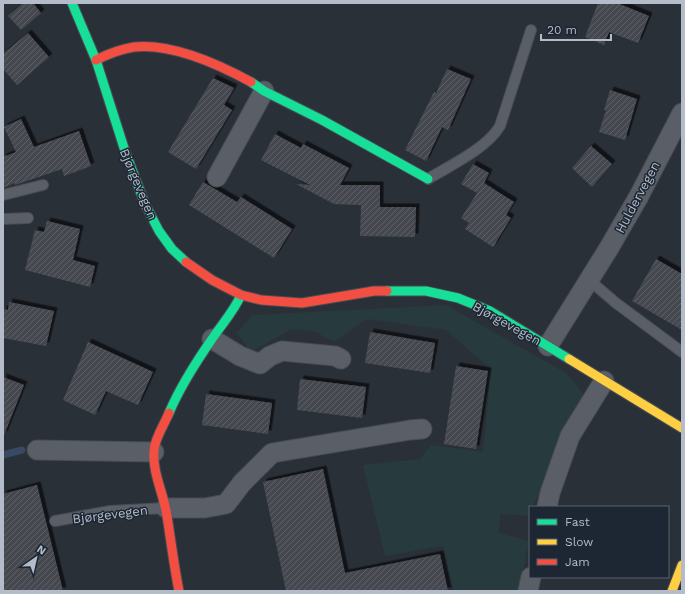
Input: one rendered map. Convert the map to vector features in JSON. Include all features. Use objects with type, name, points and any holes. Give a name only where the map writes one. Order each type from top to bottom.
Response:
[{"type":"street","name":"Bjørgevegen","points":[[72,3],[96,60],[125,151],[145,204],[159,231],[172,249],[188,264],[212,280],[241,295],[261,300],[302,303],[374,291],[426,291],[458,298],[490,311],[682,428]]},
{"type":"street","points":[[96,60],[103,56],[138,46],[174,51],[216,64],[258,86],[264,91],[322,120],[428,179]]},
{"type":"street","points":[[218,177],[264,91]]},
{"type":"street","name":"Huldervegen","points":[[548,346],[631,209],[682,112]]},
{"type":"street","name":"Bjørgevegen","points":[[179,591],[173,563],[166,508],[158,485],[154,452],[155,445],[176,397],[206,337],[237,304],[241,295]]},
{"type":"street","points":[[206,337],[240,356],[260,364],[270,356],[282,351],[335,356],[341,359]]},
{"type":"street","points":[[547,506],[550,493],[570,436],[604,381]]},
{"type":"street","name":"Bjørgevegen","points":[[166,508],[205,508],[226,504],[242,483],[272,453],[422,429]]},
{"type":"street","points":[[37,450],[154,452]]},
{"type":"street","points":[[672,591],[682,565]]},
{"type":"street","points":[[528,591],[531,578]]},
{"type":"lane","points":[[428,179],[462,159],[495,134],[500,126],[531,30]]},
{"type":"lane","points":[[3,195],[43,185]]},
{"type":"lane","points":[[3,219],[28,218]]},
{"type":"lane","points":[[589,280],[616,303],[682,352]]},
{"type":"lane","name":"Bjørgevegen","points":[[55,521],[110,511],[166,508]]},
{"type":"green space","points":[[446,305],[566,373],[584,395],[533,506],[529,506],[529,516],[501,514],[498,533],[529,541],[519,591],[454,591],[443,546],[385,556],[363,465],[420,459],[431,445],[483,452],[491,369],[446,330],[367,319],[335,341],[324,337],[317,332],[291,329],[251,352],[237,333],[252,315]]},
{"type":"building","points":[[23,3],[33,3],[41,13],[21,30],[8,16]]},
{"type":"building","points":[[598,3],[617,3],[649,16],[638,43],[609,32],[604,45],[585,37]]},
{"type":"building","points":[[28,33],[49,57],[17,85],[3,69],[3,54]]},
{"type":"building","points":[[447,69],[471,79],[448,130],[442,127],[426,161],[405,150],[434,92],[436,93]]},
{"type":"building","points":[[213,78],[234,88],[224,105],[232,110],[196,169],[168,152]]},
{"type":"building","points":[[610,90],[637,99],[625,140],[599,132]]},
{"type":"building","points":[[21,119],[34,147],[79,131],[91,166],[64,176],[62,169],[3,188],[3,157],[16,152],[4,127]]},
{"type":"building","points":[[275,134],[301,148],[303,144],[349,168],[340,185],[380,185],[380,207],[416,207],[415,237],[360,236],[361,205],[334,204],[296,184],[310,185],[261,160]]},
{"type":"building","points":[[591,146],[612,164],[592,187],[572,168]]},
{"type":"building","points":[[473,164],[489,173],[484,183],[514,202],[506,215],[511,218],[493,247],[465,229],[469,223],[461,218],[477,193],[461,184]]},
{"type":"building","points":[[203,182],[237,202],[241,197],[292,229],[274,258],[189,205]]},
{"type":"building","points":[[47,221],[80,229],[73,260],[95,266],[90,287],[25,270],[35,230],[44,232]]},
{"type":"building","points":[[656,259],[682,274],[682,330],[632,301]]},
{"type":"building","points":[[9,302],[54,311],[46,346],[3,338],[3,309],[8,310]]},
{"type":"building","points":[[370,332],[435,343],[430,373],[365,363]]},
{"type":"building","points":[[88,342],[153,372],[138,405],[106,391],[95,415],[63,400]]},
{"type":"building","points":[[456,366],[488,371],[476,449],[444,444]]},
{"type":"building","points":[[3,377],[24,385],[4,435],[3,435]]},
{"type":"building","points":[[300,379],[366,387],[362,418],[297,410]]},
{"type":"building","points":[[206,394],[272,403],[268,434],[202,425]]},
{"type":"building","points":[[323,469],[345,573],[440,554],[448,591],[286,591],[263,482]]},
{"type":"building","points":[[37,485],[63,591],[3,591],[3,494]]},
{"type":"waterway","points":[[3,455],[22,450]]},
{"type":"traffic: fast","points":[[72,3],[96,60],[125,151],[145,204],[159,231],[172,249],[186,262]]},
{"type":"traffic: fast","points":[[251,82],[264,91],[322,120],[428,179]]},
{"type":"traffic: fast","points":[[387,291],[426,291],[458,298],[490,311],[569,359]]},
{"type":"traffic: fast","points":[[169,413],[189,375],[241,295]]},
{"type":"traffic: slow","points":[[569,359],[682,428]]},
{"type":"traffic: slow","points":[[672,591],[682,565]]},
{"type":"traffic: jam","points":[[96,60],[115,52],[134,47],[164,48],[194,56],[224,68],[251,82]]},
{"type":"traffic: jam","points":[[186,262],[212,280],[241,295],[261,300],[302,303],[374,291],[387,291]]},
{"type":"traffic: jam","points":[[169,413],[156,441],[154,459],[156,475],[165,508],[179,591]]}]
